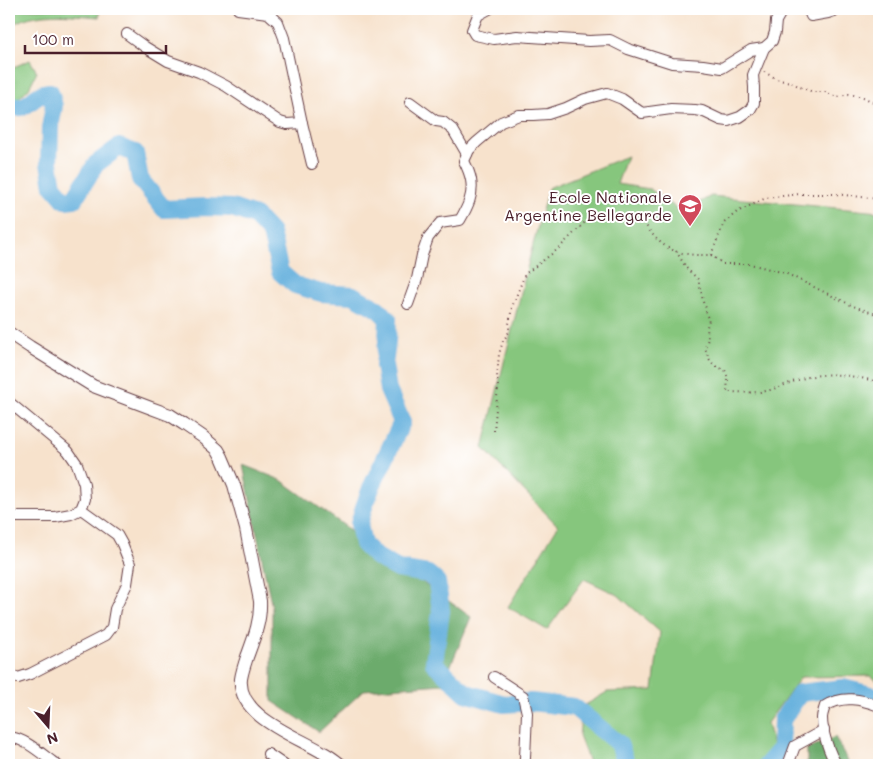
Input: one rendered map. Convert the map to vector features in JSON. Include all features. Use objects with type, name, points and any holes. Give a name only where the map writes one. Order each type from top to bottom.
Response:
[{"type":"main road","points":[[9,333],[93,386],[177,420],[203,437],[218,450],[234,485],[246,529],[260,601],[259,625],[241,679],[243,693],[251,708],[260,716],[323,752],[341,765]]},
{"type":"street","points":[[238,9],[268,13],[278,22],[284,38],[312,164]]},
{"type":"street","points":[[490,9],[478,15],[472,30],[474,35],[494,39],[517,36],[589,41],[610,40],[672,64],[722,68],[750,50],[764,48],[772,42],[776,21],[783,9]]},
{"type":"street","points":[[808,9],[811,16],[840,9]]},
{"type":"street","points":[[127,34],[144,47],[168,61],[199,72],[226,86],[280,122],[287,124],[302,123]]},
{"type":"street","points":[[408,304],[418,279],[419,267],[428,238],[440,223],[460,220],[467,209],[472,196],[472,180],[464,161],[469,150],[501,122],[519,115],[548,114],[566,108],[585,98],[607,93],[622,99],[642,113],[695,110],[702,111],[721,120],[728,121],[740,118],[750,110],[754,103],[752,75],[764,48]]},
{"type":"street","points":[[410,102],[453,130],[467,154]]},
{"type":"street","points":[[9,402],[68,452],[77,464],[84,484],[85,500],[81,509],[71,514],[9,517]]},
{"type":"street","points":[[9,670],[12,675],[18,678],[30,674],[106,635],[112,627],[115,609],[127,584],[130,564],[117,535],[81,509]]},
{"type":"street","points":[[494,677],[523,696],[526,713],[524,765]]},
{"type":"street","points":[[837,765],[832,758],[824,730],[822,716],[825,706],[834,700],[847,698],[879,706]]},
{"type":"street","points":[[788,765],[795,746],[824,730]]},
{"type":"street","points":[[9,737],[24,742],[56,765]]},
{"type":"street","points":[[268,754],[284,765]]},
{"type":"path","points":[[758,64],[766,74],[813,92],[824,92],[837,97],[849,94],[879,103]]},
{"type":"path","points":[[710,255],[724,223],[737,212],[766,198],[800,194],[835,194],[879,199]]},
{"type":"path","points":[[494,431],[499,354],[503,341],[509,332],[512,307],[524,274],[557,250],[594,214],[609,213],[619,218],[645,224],[667,248],[676,251],[694,256],[710,255],[723,264],[750,264],[784,273],[853,306],[879,315]]},
{"type":"path","points":[[676,251],[687,269],[699,280],[709,320],[707,327],[708,340],[705,347],[710,362],[717,368],[725,370],[728,378],[727,392],[755,393],[768,391],[799,379],[820,375],[838,374],[879,382]]},
{"type":"green space","points":[[9,9],[100,9],[99,17],[41,15],[19,21],[9,27]]},
{"type":"green space","points":[[30,60],[37,72],[29,88],[9,108],[9,69]]},
{"type":"green space","points":[[627,156],[617,184],[650,189],[682,212],[711,196],[879,212],[879,682],[871,676],[801,677],[767,723],[774,750],[761,765],[590,765],[579,736],[582,707],[607,692],[653,690],[660,632],[618,595],[584,579],[547,630],[508,607],[558,526],[483,448],[530,256],[548,188]]},
{"type":"green space","points":[[243,465],[281,480],[471,617],[443,684],[364,690],[319,732],[272,701],[272,608]]},
{"type":"green space","points":[[835,737],[850,765],[807,765],[807,749]]},
{"type":"waterway","points":[[9,105],[21,107],[39,95],[50,92],[54,106],[50,128],[49,163],[53,186],[65,200],[74,199],[96,164],[119,147],[135,153],[140,179],[164,209],[232,208],[255,216],[271,233],[280,272],[295,285],[321,293],[353,295],[378,309],[388,319],[384,365],[388,390],[402,422],[364,507],[359,524],[363,544],[375,556],[398,569],[428,574],[437,582],[441,611],[434,663],[466,693],[504,704],[531,702],[574,707],[619,744],[627,765]]},
{"type":"waterway","points":[[767,765],[781,749],[782,720],[800,693],[843,688],[879,697]]},
{"type":"place","name":"Ecole Nationale Argentine Bellegarde","points":[[690,227]]}]
